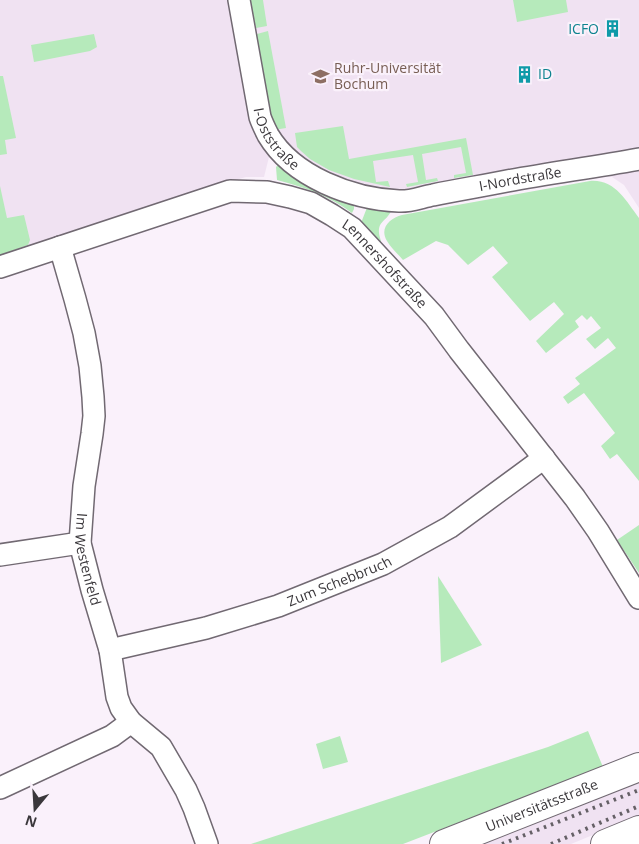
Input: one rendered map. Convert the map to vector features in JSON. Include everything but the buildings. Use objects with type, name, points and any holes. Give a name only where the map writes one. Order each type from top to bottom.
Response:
[{"type":"highway","name":"Universitätsstraße","points":[[444,844],[639,767]]},
{"type":"highway","points":[[605,844],[639,830]]},
{"type":"street","name":"I-Oststraße","points":[[239,0],[260,117],[268,135],[278,148],[294,164],[306,172],[341,190],[362,196],[401,202]]},
{"type":"street","name":"I-Nordstraße","points":[[401,202],[639,159]]},
{"type":"street","name":"Lennershofstraße","points":[[0,267],[230,192],[268,192],[311,203],[352,228],[434,316],[575,498],[598,531],[639,598]]},
{"type":"street","name":"Im Westenfeld","points":[[60,247],[84,333],[93,397],[94,416],[84,486],[80,543],[110,650],[117,697],[121,708],[131,722],[161,746],[186,790],[207,844]]},
{"type":"street","name":"Zum Schebbruch","points":[[110,650],[206,628],[278,606],[383,564],[450,527],[544,458]]},
{"type":"street","points":[[0,555],[80,543]]},
{"type":"street","points":[[0,788],[112,736],[131,722]]},
{"type":"shaded area","name":"Ruhr-Universität Bochum","points":[[0,0],[639,0],[639,208],[624,185],[612,177],[593,173],[398,210],[270,153],[264,177],[246,177],[172,198],[0,255]]},
{"type":"shaded area","points":[[639,783],[639,816],[571,844],[483,844]]},
{"type":"green space","points":[[250,0],[263,0],[267,26],[256,28]]},
{"type":"green space","points":[[513,0],[566,0],[568,12],[517,22]]},
{"type":"green space","points":[[268,31],[286,128],[274,130],[270,119],[255,38],[257,34]]},
{"type":"green space","points":[[94,34],[97,47],[90,51],[34,62],[31,45]]},
{"type":"green space","points":[[0,76],[3,76],[16,138],[5,140],[7,154],[0,155]]},
{"type":"green space","points":[[343,126],[349,159],[466,138],[473,175],[454,178],[454,175],[466,173],[461,147],[422,154],[426,180],[437,178],[438,181],[407,187],[406,184],[418,182],[413,155],[373,161],[376,182],[388,181],[390,187],[354,179],[329,170],[310,159],[297,147],[295,133]]},
{"type":"green space","points":[[280,163],[354,202],[352,213],[316,193],[277,180],[276,167]]},
{"type":"green space","points":[[590,181],[599,181],[613,187],[639,218],[639,481],[617,454],[610,459],[601,446],[615,433],[584,393],[568,404],[563,397],[580,384],[575,378],[616,348],[608,338],[595,349],[586,339],[601,328],[591,316],[587,320],[582,315],[575,321],[579,327],[546,353],[536,341],[564,314],[554,302],[530,321],[492,277],[508,263],[493,246],[468,265],[448,245],[436,241],[403,260],[390,246],[384,232],[387,224],[393,218],[402,215]]},
{"type":"green space","points":[[0,186],[7,218],[24,215],[30,240],[28,245],[0,255]]},
{"type":"green space","points":[[368,205],[392,209],[380,225],[379,234],[381,241],[379,243],[361,223]]},
{"type":"green space","points":[[639,525],[639,573],[617,540]]},
{"type":"green space","points":[[438,576],[482,645],[441,663]]},
{"type":"green space","points":[[588,731],[603,767],[403,844],[251,844],[548,747]]},
{"type":"green space","points":[[340,736],[348,762],[323,769],[316,744]]},
{"type":"railway","points":[[502,844],[639,790]]},
{"type":"railway","points":[[551,844],[639,806]]},
{"type":"place","name":"ICFO","points":[[613,29]]},
{"type":"place","name":"ID","points":[[524,74]]},
{"type":"place","name":"Ruhr-Universität Bochum","points":[[320,76]]}]
